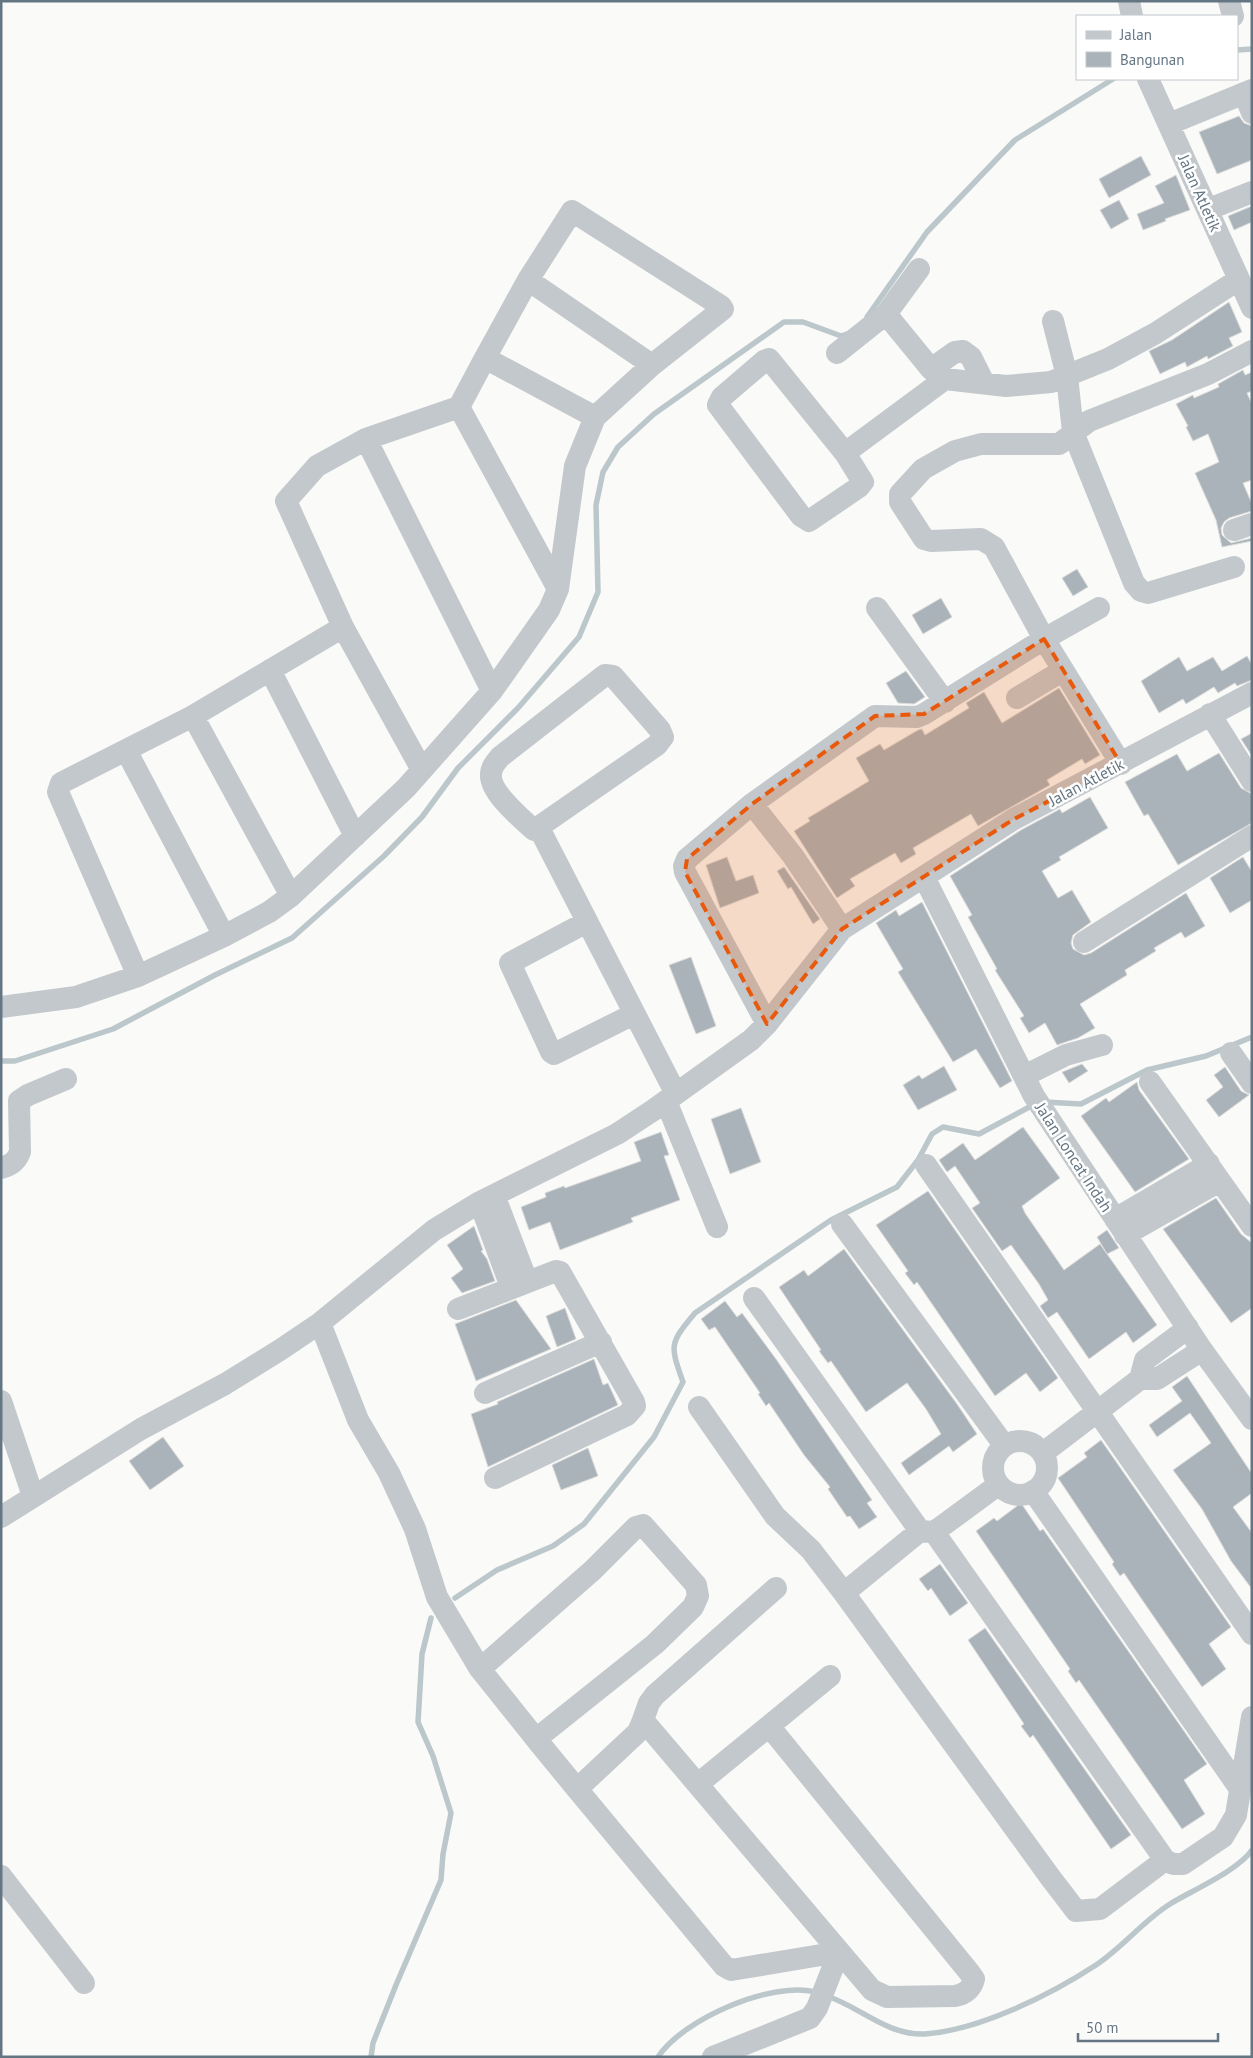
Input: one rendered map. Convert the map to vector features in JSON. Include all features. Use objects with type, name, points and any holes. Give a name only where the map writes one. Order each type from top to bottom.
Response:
[{"type":"street","points":[[1129,1],[1132,15]]},
{"type":"street","points":[[1229,1],[1233,15]]},
{"type":"street","name":"Jalan Atletik","points":[[1148,81],[1252,308]]},
{"type":"street","points":[[1169,124],[1249,99]]},
{"type":"street","points":[[1208,209],[1252,192]]},
{"type":"street","points":[[1,1007],[76,997],[138,976],[224,936],[269,912],[291,896],[422,770],[492,691],[549,610],[558,588],[575,466],[595,417],[652,365],[720,313],[722,306],[572,211],[528,280],[458,407],[366,439],[317,466],[304,478],[286,502],[343,627],[422,770]]},
{"type":"street","points":[[837,352],[886,314],[919,269]]},
{"type":"street","points":[[528,280],[652,365]]},
{"type":"street","points":[[886,314],[938,374],[1006,386],[1051,382],[1108,359],[1156,333],[1238,280]]},
{"type":"street","points":[[1053,321],[1068,376],[1072,432],[1134,583],[1142,591],[1148,593],[1234,567]]},
{"type":"street","points":[[845,453],[938,374],[955,352],[963,351],[971,357],[984,383]]},
{"type":"street","points":[[1121,764],[1062,671],[994,547],[981,539],[927,540],[900,502],[900,494],[923,469],[955,451],[981,444],[1054,446],[1064,442],[1072,432],[1089,421],[1208,374],[1252,351]]},
{"type":"street","points":[[485,358],[595,417]]},
{"type":"street","points":[[769,359],[845,453],[862,484],[812,520],[806,521],[720,407],[719,402],[764,361],[769,359]]},
{"type":"street","points":[[458,407],[558,588]]},
{"type":"street","points":[[366,439],[492,691]]},
{"type":"street","points":[[877,608],[945,702]]},
{"type":"street","points":[[768,1024],[685,872],[684,866],[687,859],[752,804],[875,716],[917,717],[945,702],[1044,639],[1099,608]]},
{"type":"street","points":[[138,976],[58,792],[62,783],[127,752],[193,716],[343,627]]},
{"type":"street","points":[[270,670],[355,836]]},
{"type":"street","points":[[1017,698],[1062,671]]},
{"type":"street","points":[[537,828],[657,745],[663,737],[660,730],[614,676],[605,675],[500,757],[493,766],[491,780],[498,793],[540,832],[671,1098],[717,1227]]},
{"type":"street","name":"Jalan Atletik","points":[[1,1517],[141,1429],[225,1384],[320,1323],[434,1230],[487,1198],[617,1134],[671,1098],[751,1040],[768,1024],[842,929],[1014,819],[1252,693]]},
{"type":"street","points":[[1210,714],[1252,781]]},
{"type":"street","points":[[193,716],[291,896]]},
{"type":"street","points":[[127,752],[224,936]]},
{"type":"street","points":[[752,804],[793,856],[842,929]]},
{"type":"street","points":[[537,828],[671,1098]]},
{"type":"street","points":[[1084,942],[1252,836]]},
{"type":"street","name":"Jalan Loncat Indah","points":[[924,877],[992,1017],[1033,1093],[1202,1350],[1249,1409]]},
{"type":"street","points":[[583,924],[510,962],[551,1052],[554,1054],[630,1016]]},
{"type":"street","points":[[1033,1093],[1066,1055],[1102,1045]]},
{"type":"street","points":[[1231,1053],[1252,1083]]},
{"type":"street","points":[[1,1168],[10,1166],[17,1160],[20,1152],[19,1101],[28,1095],[66,1079]]},
{"type":"street","points":[[1150,1082],[1252,1226]]},
{"type":"street","points":[[926,1165],[1099,1411],[1252,1634]]},
{"type":"street","points":[[1120,1227],[1214,1172]]},
{"type":"street","points":[[487,1198],[519,1284]]},
{"type":"street","points":[[842,1224],[1004,1445]]},
{"type":"street","points":[[458,1309],[519,1284],[556,1271],[560,1272],[634,1402],[632,1410],[627,1415],[495,1478]]},
{"type":"street","points":[[754,1298],[927,1531],[1166,1860],[1173,1864],[1183,1864],[1223,1837],[1236,1815],[1252,1717]]},
{"type":"street","points":[[320,1323],[358,1420],[389,1473],[415,1529],[437,1597],[480,1669],[576,1788],[724,1966],[731,1970],[840,1952]]},
{"type":"street","points":[[1043,1453],[1140,1379],[1145,1360],[1188,1328]]},
{"type":"street","points":[[485,1393],[601,1342]]},
{"type":"street","points":[[1140,1379],[1157,1379],[1202,1350]]},
{"type":"street","points":[[1,1401],[33,1496]]},
{"type":"street","points":[[699,1407],[775,1516],[811,1550],[844,1593],[1076,1911],[1100,1909],[1166,1860]]},
{"type":"street","points":[[1012,1441],[1029,1442],[1043,1453],[1047,1461],[1047,1471],[1044,1480],[1034,1491],[1022,1495],[1013,1494],[998,1485],[992,1468],[994,1459],[1004,1445],[1012,1441]]},
{"type":"street","points":[[844,1593],[927,1531],[998,1485]]},
{"type":"street","points":[[1034,1491],[1240,1789]]},
{"type":"street","points":[[480,1669],[593,1570],[636,1528],[643,1525],[696,1585],[698,1596],[693,1607],[655,1644],[536,1739]]},
{"type":"street","points":[[576,1788],[638,1732],[649,1703],[654,1696],[776,1588]]},
{"type":"street","points":[[698,1784],[830,1676]]},
{"type":"street","points":[[643,1720],[872,1990],[887,1997],[955,1996],[963,1994],[972,1986],[974,1980],[769,1726]]},
{"type":"street","points":[[1,1876],[84,1983]]},
{"type":"street","points":[[713,2057],[810,2018],[819,2003],[840,1952]]},
{"type":"highlighted area","points":[[1044,639],[1121,764],[1014,819],[842,929],[767,1024],[685,872],[687,859],[752,804],[875,716],[924,714]]},
{"type":"building","points":[[1239,116],[1244,123],[1252,126],[1252,160],[1217,174],[1199,132]]},
{"type":"building","points":[[1141,156],[1151,175],[1109,198],[1099,179]]},
{"type":"building","points":[[1176,175],[1190,210],[1165,219],[1166,221],[1143,230],[1137,214],[1164,203],[1155,186]]},
{"type":"building","points":[[1119,200],[1129,219],[1111,229],[1100,210]]},
{"type":"building","points":[[1252,206],[1252,222],[1234,230],[1228,216]]},
{"type":"building","points":[[1229,302],[1242,332],[1229,338],[1233,346],[1208,359],[1207,356],[1187,367],[1185,362],[1160,374],[1149,351],[1172,340]]},
{"type":"building","points":[[1243,370],[1245,375],[1252,372],[1252,391],[1247,393],[1252,404],[1252,480],[1243,483],[1252,504],[1252,511],[1229,518],[1221,528],[1222,535],[1231,543],[1252,538],[1252,541],[1222,547],[1216,520],[1195,473],[1219,462],[1208,434],[1193,441],[1186,427],[1188,426],[1176,404],[1193,395],[1194,398],[1219,387],[1218,384]]},
{"type":"building","points":[[1077,569],[1088,587],[1073,596],[1062,578]]},
{"type":"building","points":[[941,598],[952,617],[923,634],[912,615]]},
{"type":"building","points":[[1247,656],[1252,665],[1252,680],[1237,686],[1235,683],[1218,693],[1214,687],[1186,704],[1183,699],[1159,713],[1141,681],[1179,657],[1187,671],[1213,657],[1222,671]]},
{"type":"building","points":[[906,671],[925,697],[914,704],[898,703],[886,683]]},
{"type":"building","points":[[1059,688],[1100,755],[1085,764],[1082,759],[1047,780],[1050,785],[978,826],[971,814],[913,848],[916,854],[901,863],[895,853],[850,879],[855,886],[837,898],[794,831],[810,821],[808,818],[869,781],[856,758],[880,744],[884,750],[918,730],[922,729],[925,735],[969,708],[966,703],[984,692],[1002,723]]},
{"type":"building","points":[[1252,733],[1252,756],[1241,739]]},
{"type":"building","points":[[1219,753],[1241,788],[1252,794],[1252,823],[1178,865],[1148,814],[1144,816],[1125,782],[1177,754],[1187,771]]},
{"type":"building","points":[[1090,797],[1108,828],[1059,857],[1061,860],[1042,871],[1058,898],[1072,890],[1091,922],[1073,935],[1071,943],[1073,949],[1084,955],[1091,953],[1186,893],[1205,926],[1185,938],[1181,932],[1154,948],[1156,951],[1125,970],[1127,975],[1080,1004],[1095,1028],[1078,1038],[1057,1045],[1045,1023],[1029,1033],[1020,1018],[1024,1016],[995,970],[997,969],[968,917],[972,915],[950,876],[1021,830],[1060,809],[1062,813]]},
{"type":"building","points":[[727,857],[736,881],[753,875],[759,893],[720,908],[706,865]]},
{"type":"building","points":[[1243,857],[1252,872],[1252,900],[1230,913],[1210,878]]},
{"type":"building","points":[[784,867],[820,919],[813,924],[791,887],[788,889],[777,871]]},
{"type":"building","points":[[922,902],[1012,1081],[1000,1088],[976,1049],[953,1062],[898,972],[903,969],[876,923],[896,910],[899,916]]},
{"type":"building","points":[[691,957],[716,1026],[696,1034],[669,965]]},
{"type":"building","points":[[1082,1064],[1088,1071],[1069,1083],[1062,1072]]},
{"type":"building","points":[[944,1066],[957,1090],[918,1110],[903,1085],[919,1075],[922,1079]]},
{"type":"building","points":[[1225,1067],[1241,1091],[1249,1095],[1219,1117],[1206,1100],[1223,1087],[1214,1075]]},
{"type":"building","points":[[1137,1082],[1139,1090],[1189,1159],[1135,1192],[1081,1116],[1106,1098],[1109,1102]]},
{"type":"building","points":[[741,1108],[761,1162],[730,1174],[711,1119]]},
{"type":"building","points":[[1023,1127],[1060,1178],[1022,1206],[1025,1213],[1064,1270],[1100,1244],[1157,1325],[1133,1343],[1126,1332],[1089,1359],[1057,1312],[1048,1318],[1040,1306],[1048,1300],[1039,1284],[1011,1245],[1002,1251],[972,1208],[980,1203],[955,1166],[947,1172],[939,1160],[963,1143],[975,1160]]},
{"type":"building","points":[[661,1132],[669,1155],[664,1156],[680,1200],[631,1218],[633,1222],[560,1250],[550,1222],[529,1230],[521,1207],[546,1197],[545,1193],[564,1186],[565,1188],[641,1161],[634,1142]]},
{"type":"building","points":[[928,1191],[1058,1378],[1040,1392],[1026,1373],[995,1396],[917,1282],[914,1285],[905,1273],[908,1271],[876,1225]]},
{"type":"building","points":[[1216,1198],[1241,1234],[1252,1243],[1252,1308],[1231,1323],[1163,1229]]},
{"type":"building","points":[[474,1226],[483,1250],[481,1251],[487,1259],[495,1281],[462,1293],[451,1278],[463,1269],[447,1245]]},
{"type":"building","points":[[1107,1230],[1119,1248],[1107,1254],[1097,1237]]},
{"type":"building","points":[[844,1249],[977,1434],[953,1452],[949,1446],[909,1475],[901,1463],[941,1434],[926,1409],[907,1383],[866,1412],[831,1361],[828,1363],[819,1351],[821,1350],[779,1287],[804,1270],[808,1276]]},
{"type":"building","points":[[516,1300],[551,1349],[476,1381],[455,1324]]},
{"type":"building","points":[[725,1301],[737,1317],[742,1313],[776,1359],[872,1500],[867,1503],[877,1517],[859,1529],[850,1516],[847,1517],[828,1489],[830,1487],[804,1455],[769,1403],[766,1406],[758,1394],[760,1393],[715,1327],[709,1330],[701,1319]]},
{"type":"building","points":[[565,1308],[576,1339],[557,1347],[546,1316]]},
{"type":"building","points":[[594,1359],[603,1385],[608,1383],[618,1405],[488,1467],[471,1414],[498,1404],[497,1402]]},
{"type":"building","points":[[1187,1376],[1252,1474],[1252,1493],[1233,1507],[1252,1533],[1252,1589],[1231,1561],[1202,1509],[1173,1470],[1211,1443],[1190,1413],[1157,1437],[1149,1425],[1182,1401],[1172,1387]]},
{"type":"building","points":[[163,1437],[184,1466],[150,1490],[129,1461]]},
{"type":"building","points":[[1101,1440],[1231,1627],[1209,1644],[1226,1669],[1202,1687],[1124,1573],[1120,1576],[1112,1564],[1114,1562],[1058,1478],[1087,1457],[1084,1453]]},
{"type":"building","points":[[588,1448],[598,1476],[561,1490],[552,1465]]},
{"type":"building","points":[[1021,1503],[1040,1531],[1043,1529],[1207,1764],[1184,1780],[1205,1814],[1182,1829],[1079,1680],[1076,1683],[1068,1671],[1070,1669],[976,1531],[994,1518],[997,1521]]},
{"type":"building","points":[[940,1564],[968,1603],[950,1616],[931,1588],[928,1591],[919,1579]]},
{"type":"building","points":[[985,1628],[1131,1835],[1111,1849],[1033,1735],[1030,1738],[1021,1726],[1024,1724],[968,1640]]},
{"type":"waterway","points":[[1238,50],[1252,49]]},
{"type":"waterway","points":[[867,317],[927,232],[1015,140],[1111,80]]},
{"type":"waterway","points":[[1,1061],[15,1061],[113,1029],[215,975],[292,938],[384,856],[422,817],[458,768],[518,708],[579,637],[598,592],[596,505],[603,472],[618,447],[654,414],[784,322],[803,322],[841,336],[847,334]]},
{"type":"waterway","points":[[1044,1102],[1081,1104],[1147,1070],[1206,1056],[1252,1037]]},
{"type":"waterway","points":[[455,1598],[497,1570],[553,1546],[584,1524],[654,1437],[683,1382],[674,1352],[674,1345],[680,1332],[695,1313],[831,1220],[897,1187],[918,1160],[932,1134],[943,1127],[979,1134],[1033,1105]]},
{"type":"waterway","points":[[371,2057],[373,2043],[441,1880],[443,1854],[451,1813],[433,1756],[418,1722],[422,1654],[431,1618]]},
{"type":"waterway","points":[[827,1996],[886,2026],[912,2033],[925,2034],[968,2026],[1036,1999],[1096,1965],[1160,1911],[1237,1865],[1252,1850]]},
{"type":"waterway","points":[[658,2057],[670,2043],[687,2029],[708,2016],[731,2006],[755,1997],[778,1992],[800,1990],[818,1993]]}]
